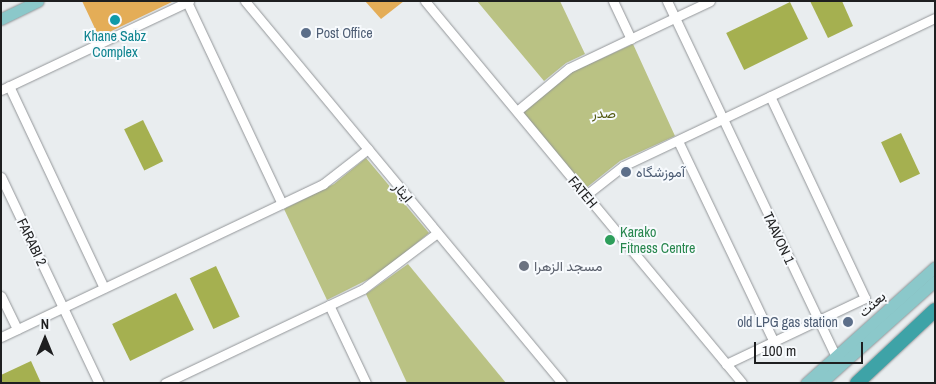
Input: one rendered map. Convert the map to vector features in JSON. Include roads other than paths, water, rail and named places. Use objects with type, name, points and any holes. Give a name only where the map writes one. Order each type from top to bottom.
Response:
[{"type":"highway","points":[[857,383],[935,310]]},
{"type":"highway","points":[[870,383],[935,322]]},
{"type":"main road","points":[[1,19],[38,1]]},
{"type":"main road","name":"بعثت","points":[[806,383],[935,267]]},
{"type":"main road","name":"بعثت","points":[[821,383],[935,281]]},
{"type":"street","name":"ایثار","points":[[245,1],[562,383]]},
{"type":"street","name":"FATEH","points":[[425,1],[742,383]]},
{"type":"street","points":[[613,1],[631,39]]},
{"type":"street","name":"TAAVON 1","points":[[667,1],[836,357]]},
{"type":"street","points":[[516,112],[569,68],[710,1]]},
{"type":"street","points":[[104,288],[5,88],[188,2],[282,204]]},
{"type":"street","points":[[586,195],[623,166],[935,18]]},
{"type":"street","points":[[726,364],[865,298],[770,96]]},
{"type":"street","points":[[678,141],[774,342]]},
{"type":"street","points":[[1,337],[331,179],[368,149]]},
{"type":"street","name":"FARABI 2","points":[[1,177],[99,383]]},
{"type":"street","points":[[165,383],[330,305],[382,278],[437,233]]},
{"type":"street","points":[[1,296],[17,329]]},
{"type":"street","points":[[330,305],[366,383]]},
{"type":"place","name":"Khane Sabz Complex","points":[[115,20]]},
{"type":"place","name":"Post Office","points":[[306,33]]},
{"type":"place","name":"آموزشگاه","points":[[626,172]]},
{"type":"place","name":"Karako Fitness Centre","points":[[610,240]]},
{"type":"place","name":"مسجد الزهرا","points":[[524,266]]},
{"type":"place","name":"old LPG gas station","points":[[848,322]]},
{"type":"park label","name":"صدر","points":[[604,113]]}]
